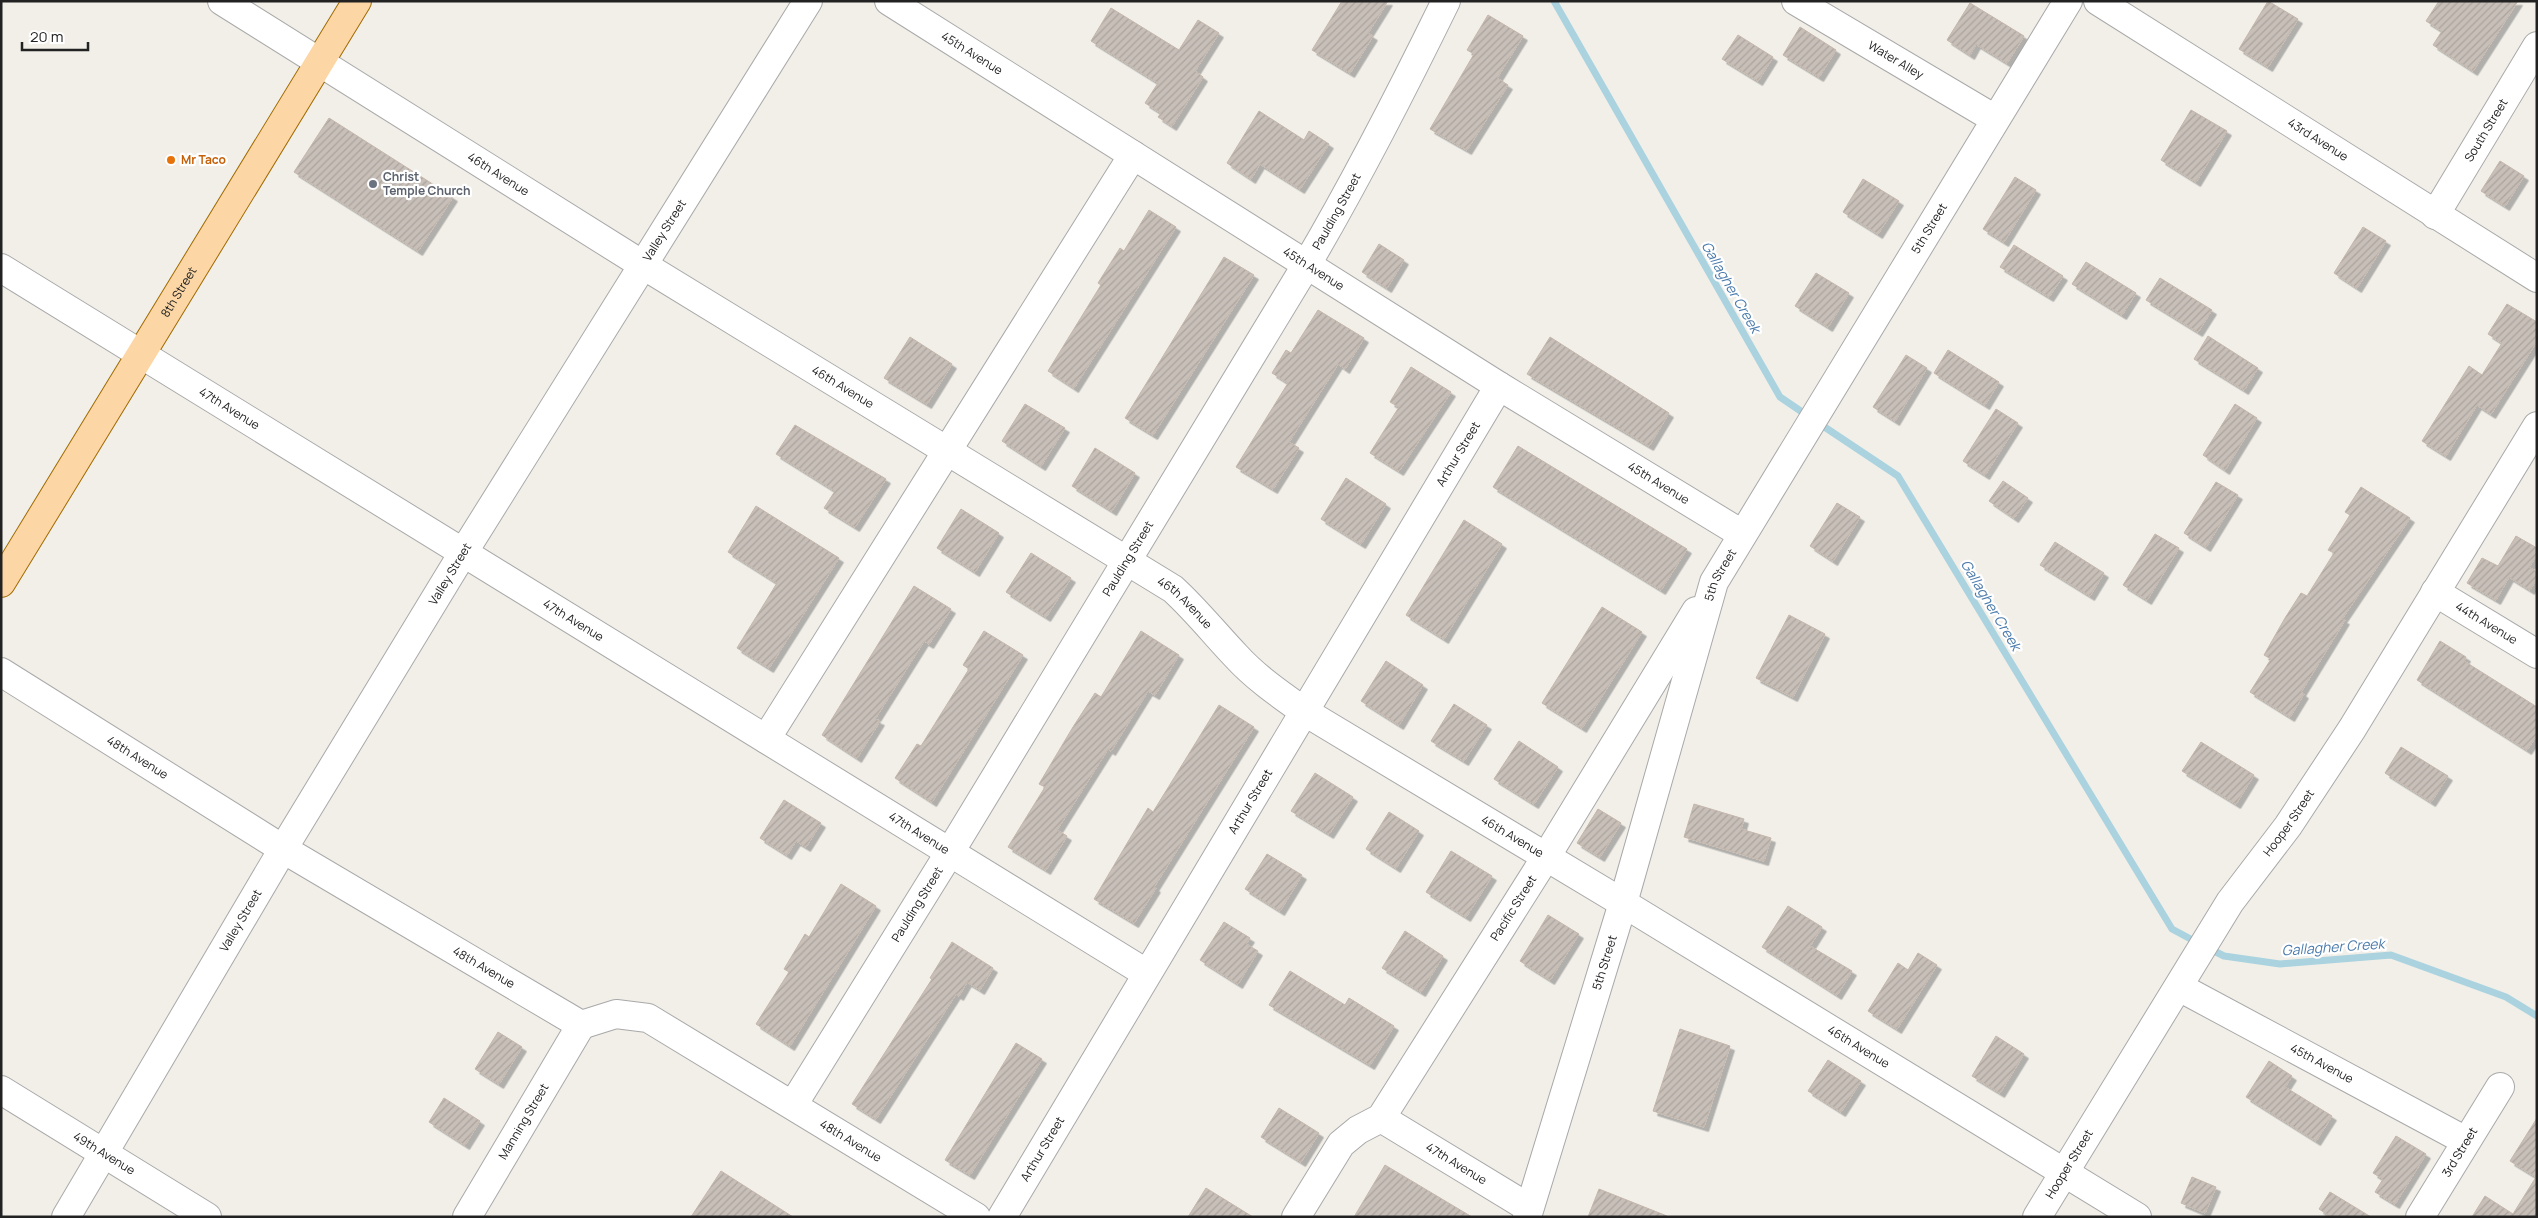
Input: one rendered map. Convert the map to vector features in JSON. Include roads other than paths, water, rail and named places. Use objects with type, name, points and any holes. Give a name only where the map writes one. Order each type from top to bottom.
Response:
[{"type":"main road","name":"8th Street","points":[[1,583],[356,1]]},
{"type":"street","name":"46th Avenue","points":[[222,1],[643,265],[1173,589],[1207,622],[1237,657],[1271,688],[1305,712],[1623,903],[2138,1217]]},
{"type":"street","name":"Valley Street","points":[[66,1217],[105,1154],[282,849],[463,553],[808,1]]},
{"type":"street","name":"45th Avenue","points":[[889,1],[1499,386],[1742,534]]},
{"type":"street","name":"Paulding Street","points":[[793,1105],[1128,560],[1343,202],[1410,76],[1446,1]]},
{"type":"street","name":"Water Alley","points":[[1796,1],[1995,119]]},
{"type":"street","name":"5th Street","points":[[1528,1213],[1623,903],[1714,582],[2068,1]]},
{"type":"street","name":"43rd Avenue","points":[[2098,1],[2537,278]]},
{"type":"street","name":"South Street","points":[[2436,215],[2537,46]]},
{"type":"street","points":[[766,739],[1133,155]]},
{"type":"street","name":"47th Avenue","points":[[1,268],[1146,973]]},
{"type":"street","name":"Arthur Street","points":[[1002,1217],[1146,973],[1305,712],[1499,386]]},
{"type":"street","name":"Hooper Street","points":[[2037,1217],[2230,902],[2294,818],[2352,729],[2537,426]]},
{"type":"street","name":"Pacific Street","points":[[1381,1118],[1546,857],[1714,582]]},
{"type":"street","name":"44th Avenue","points":[[2435,592],[2537,654]]},
{"type":"street","name":"48th Avenue","points":[[1,672],[282,849],[581,1025],[616,1014],[648,1018],[976,1217]]},
{"type":"street","name":"45th Avenue","points":[[2183,979],[2466,1141]]},
{"type":"street","name":"Manning Street","points":[[467,1217],[581,1025]]},
{"type":"street","name":"3rd Street","points":[[2420,1217],[2500,1087]]},
{"type":"street","name":"49th Avenue","points":[[1,1090],[207,1217]]},
{"type":"street","points":[[1296,1217],[1341,1144],[1358,1130],[1381,1118]]},
{"type":"street","name":"47th Avenue","points":[[1381,1118],[1528,1213]]},
{"type":"waterway","name":"Gallagher Creek","points":[[1554,1],[1780,397],[1808,416]]},
{"type":"waterway","name":"Gallagher Creek","points":[[1817,422],[1898,476],[2172,929],[2198,943]]},
{"type":"waterway","name":"Gallagher Creek","points":[[2208,948],[2224,956],[2280,964],[2391,955],[2506,997],[2537,1016]]},
{"type":"place","name":"Mr Taco","points":[[171,160]]},
{"type":"place","name":"Christ Temple Church","points":[[373,184]]}]
